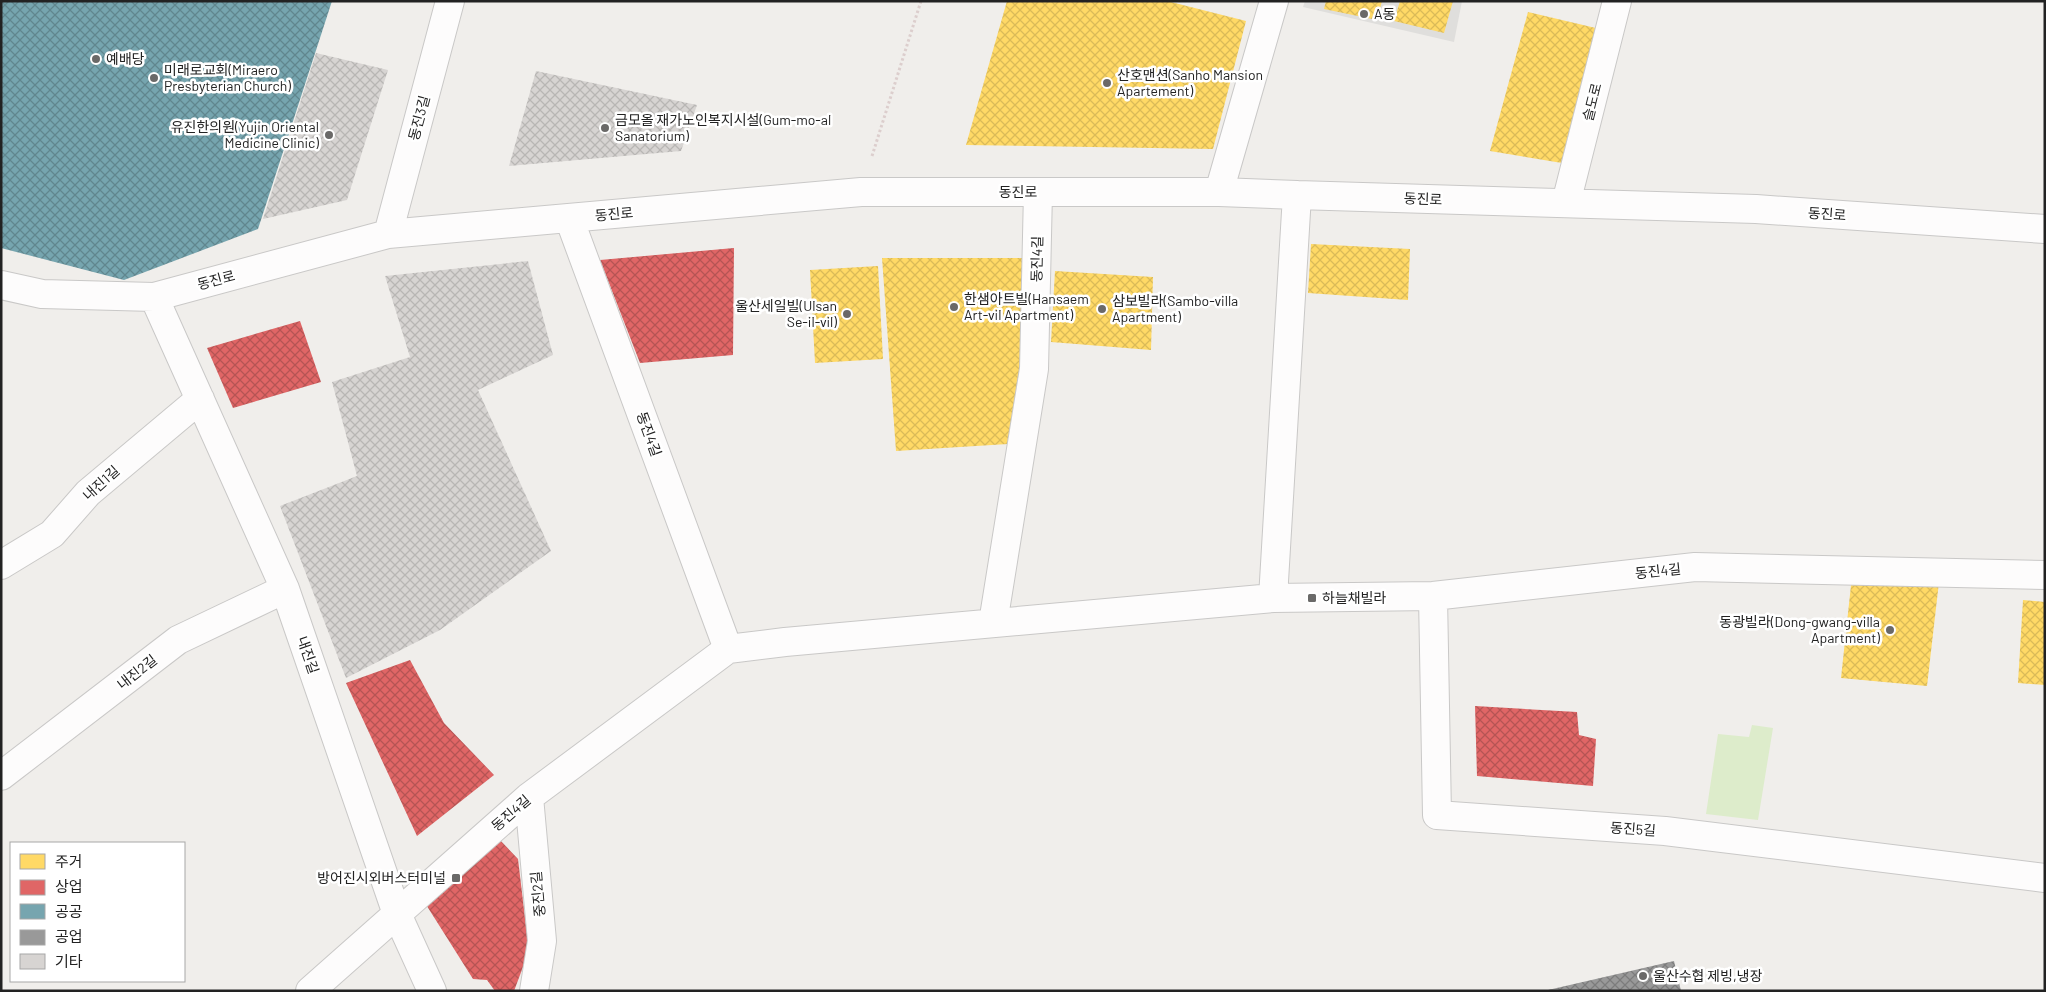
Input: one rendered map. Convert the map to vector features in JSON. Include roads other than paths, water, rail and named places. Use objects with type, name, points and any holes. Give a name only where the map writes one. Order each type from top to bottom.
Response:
[{"type":"street","points":[[1219,192],[1274,1]]},
{"type":"street","name":"슬도로","points":[[1566,203],[1617,1]]},
{"type":"street","name":"동진3길","points":[[388,234],[443,3]]},
{"type":"street","name":"동진로","points":[[1,285],[42,294],[154,297],[388,234],[861,192],[1219,192],[1756,209],[2045,229]]},
{"type":"street","name":"동진4길","points":[[993,623],[1034,369],[1038,192]]},
{"type":"street","points":[[1273,598],[1297,195]]},
{"type":"street","name":"동진4길","points":[[570,218],[728,649]]},
{"type":"street","name":"내진길","points":[[154,297],[285,589],[397,914],[432,991]]},
{"type":"street","name":"내진1길","points":[[1,565],[52,534],[88,493],[200,399]]},
{"type":"street","name":"동진4길","points":[[397,914],[529,797],[728,649],[1273,598],[1433,596],[1696,567],[2045,575]]},
{"type":"street","name":"내진2길","points":[[1,776],[178,640],[285,589]]},
{"type":"street","name":"동진5길","points":[[1433,596],[1437,815],[1665,831],[2045,878]]},
{"type":"street","name":"중진2길","points":[[529,797],[542,941],[534,991]]},
{"type":"street","points":[[310,991],[397,914]]},
{"type":"place","name":"A동","points":[[1364,14]]},
{"type":"place","name":"예배당","points":[[96,59]]},
{"type":"place","name":"미래로교회(Miraero Presbyterian Church)","points":[[154,78]]},
{"type":"place","name":"산호맨션(Sanho Mansion Apartement)","points":[[1107,83]]},
{"type":"place","name":"금모올 재가노인복지시설(Gum-mo-al Sanatorium)","points":[[605,128]]},
{"type":"place","name":"유진한의원(Yujin Oriental Medicine Clinic)","points":[[329,135]]},
{"type":"place","name":"한샘아트빌(Hansaem Art-vil Apartment)","points":[[954,307]]},
{"type":"place","name":"삼보빌라(Sambo-villa Apartment)","points":[[1102,309]]},
{"type":"place","name":"울산세일빌(Ulsan Se-il-vil)","points":[[847,314]]},
{"type":"place","name":"하늘채빌라","points":[[1312,598]]},
{"type":"place","name":"동광빌라(Dong-gwang-villa Apartment)","points":[[1890,630]]},
{"type":"place","name":"방어진시외버스터미널","points":[[456,878]]},
{"type":"place","name":"울산수협 제빙,냉장","points":[[1643,976]]}]
